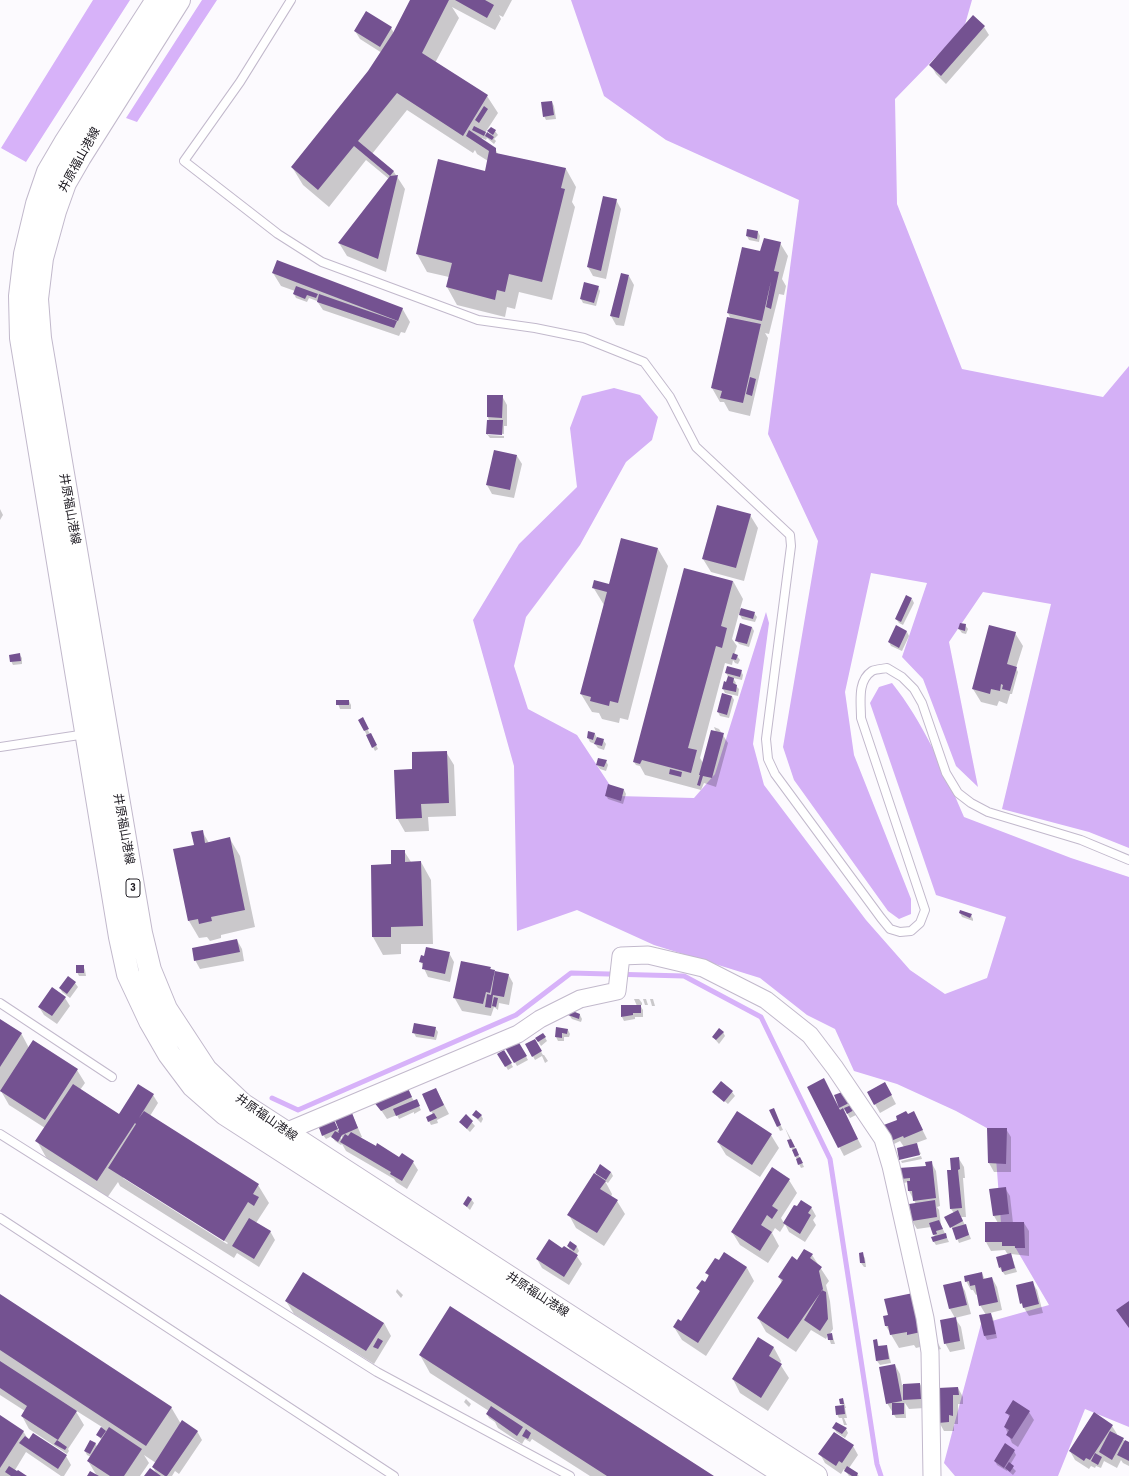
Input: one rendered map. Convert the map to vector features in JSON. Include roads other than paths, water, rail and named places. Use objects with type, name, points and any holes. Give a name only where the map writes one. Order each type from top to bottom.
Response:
[{"type":"main road","name":"井原福山港線","points":[[157,0],[48,172],[37,204],[25,254],[20,296],[21,338],[96,732],[150,970],[166,1009],[206,1070],[242,1104],[816,1476]]},
{"type":"main road","name":"井原福山港線","points":[[179,0],[84,150],[65,183],[55,211],[42,258],[37,299],[40,338],[96,732],[120,937],[128,974],[169,1054],[193,1086],[226,1114],[787,1476]]},
{"type":"street","points":[[285,1132],[518,1034],[540,1019],[580,999],[617,990],[621,956],[648,955],[703,968],[766,1000],[810,1035],[835,1068],[883,1139],[891,1166],[925,1318],[930,1352],[932,1476]]},
{"type":"lane","points":[[292,0],[240,82],[184,161],[278,234],[322,262],[478,320],[535,328],[584,338],[644,362],[670,397],[696,447],[790,535],[792,546],[766,739],[768,759],[775,774],[890,929],[900,932],[911,931],[920,922],[925,910],[861,718],[861,689],[865,677],[873,670],[887,668],[902,677],[914,689],[922,703],[946,773],[958,793],[971,803],[988,812],[1080,840],[1129,860]]},
{"type":"lane","points":[[0,747],[96,732]]},
{"type":"lane","points":[[0,1003],[112,1077]]},
{"type":"lane","points":[[0,1134],[377,1372],[570,1476]]},
{"type":"lane","points":[[0,1218],[394,1476]]},
{"type":"waterway","points":[[272,1098],[298,1110],[516,1015],[571,973],[684,976],[761,1017],[830,1159],[877,1464],[881,1476]]}]
